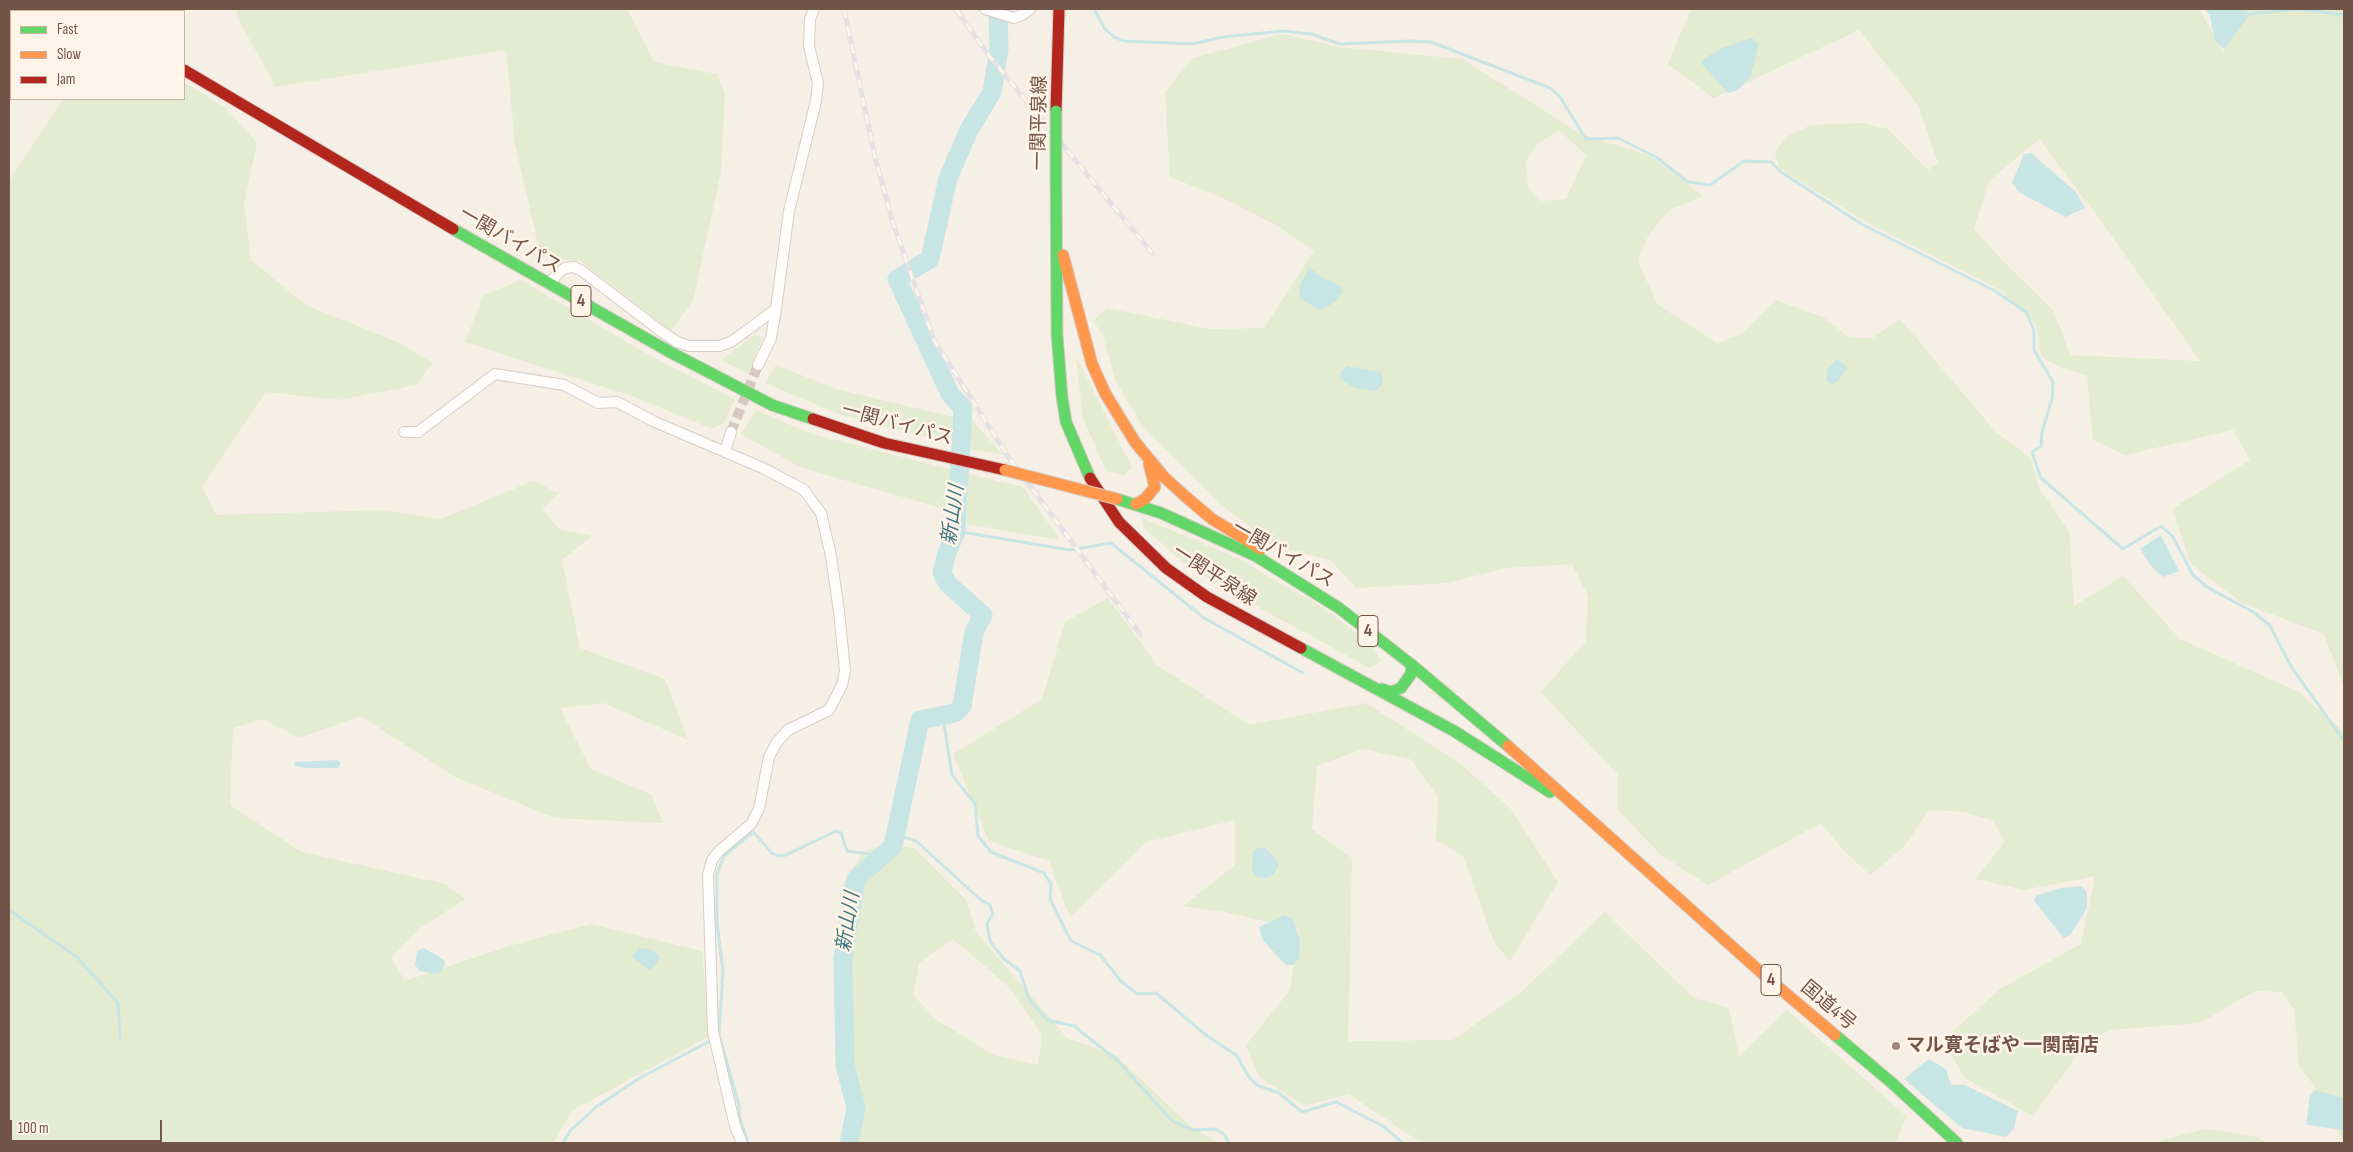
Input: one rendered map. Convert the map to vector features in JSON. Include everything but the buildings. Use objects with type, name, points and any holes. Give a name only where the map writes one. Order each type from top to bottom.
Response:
[{"type":"main road","name":"一関平泉線","points":[[1059,9],[1056,110],[1057,334],[1066,422],[1090,479],[1119,522],[1166,568],[1207,597],[1378,688],[1488,751],[1586,816]]},
{"type":"main road","name":"一関バイパス","points":[[185,71],[492,252],[670,352],[772,405],[884,443],[1005,470],[1136,504],[1161,512],[1256,556],[1339,608],[1412,665],[1586,816]]},
{"type":"main road","name":"一関平泉線","points":[[1058,237],[1092,364],[1120,421],[1145,456],[1154,473],[1155,487],[1145,499],[1136,504]]},
{"type":"main road","name":"一関平泉線","points":[[1145,456],[1171,483],[1212,519],[1307,578],[1339,608]]},
{"type":"main road","name":"一関平泉線","points":[[1378,688],[1391,692],[1402,688],[1411,674],[1412,665]]},
{"type":"main road","name":"国道4号","points":[[1586,816],[1764,974],[1892,1083],[1956,1143]]},
{"type":"street","points":[[758,365],[771,338],[789,211],[816,101],[818,84],[810,46],[810,19],[814,9]]},
{"type":"street","points":[[985,9],[1014,18],[1022,16],[1030,9]]},
{"type":"street","points":[[549,284],[558,272],[565,268],[574,267],[582,271],[658,329],[677,342],[689,346],[719,346],[731,342],[776,309]]},
{"type":"street","points":[[404,432],[418,432],[495,374],[564,384],[598,403],[617,402],[655,422],[765,469],[804,490],[821,513],[831,556],[845,671],[842,686],[829,710],[788,730],[777,742],[769,758],[759,809],[751,824],[716,856],[708,875],[713,1032],[735,1126],[742,1143]]},
{"type":"street","points":[[725,452],[731,432]]},
{"type":"green space","points":[[237,9],[627,9],[654,62],[717,74],[725,94],[721,172],[693,301],[671,331],[580,261],[564,260],[540,253],[515,144],[506,50],[276,87],[237,17]]},
{"type":"green space","points":[[1691,9],[2199,9],[2224,53],[2224,49],[2237,31],[2244,9],[2344,9],[2344,687],[2324,634],[2242,603],[2191,564],[2172,509],[2250,460],[2233,430],[2125,455],[2093,440],[2087,375],[2064,369],[2041,357],[2036,325],[2002,291],[1861,219],[1779,168],[1775,153],[1786,137],[1811,125],[1862,123],[1888,129],[1928,170],[1938,163],[1918,105],[1859,30],[1714,98],[1668,64]],"holes":[[[2039,139],[2099,218],[2200,361],[2070,355],[2054,311],[2004,262],[1974,229],[1989,181]]]},
{"type":"green space","points":[[1282,34],[1340,47],[1462,59],[1583,135],[1651,156],[1703,196],[1669,210],[1649,234],[1638,261],[1657,304],[1717,343],[1740,335],[1776,300],[1823,317],[1850,338],[1872,338],[1900,319],[1995,431],[2030,458],[2039,488],[2069,531],[2074,606],[2123,576],[2180,639],[2299,692],[2344,732],[2344,1143],[2313,1084],[2299,1066],[2294,1009],[2282,992],[2255,991],[2200,1023],[2109,1030],[2080,1051],[2033,1116],[1965,1078],[1943,1040],[2000,989],[2081,944],[2095,876],[2024,890],[1976,879],[2005,841],[1993,821],[1965,812],[1929,810],[1904,847],[1870,875],[1843,850],[1821,823],[1708,885],[1661,855],[1618,810],[1618,775],[1541,692],[1586,641],[1588,596],[1572,564],[1506,568],[1448,583],[1356,588],[1330,560],[1276,547],[1222,505],[1143,427],[1115,380],[1103,335],[1093,321],[1107,308],[1210,329],[1264,328],[1314,251],[1278,226],[1223,198],[1170,177],[1165,92],[1193,58]],"holes":[[[1559,130],[1586,155],[1566,199],[1541,201],[1529,189],[1525,162],[1537,144]]]},
{"type":"green space","points":[[185,83],[226,108],[257,143],[244,204],[251,260],[306,305],[402,344],[432,363],[417,385],[339,400],[266,392],[202,487],[216,515],[384,510],[441,519],[533,481],[559,493],[542,509],[560,530],[592,536],[562,560],[580,648],[665,679],[688,740],[603,703],[560,708],[591,769],[652,795],[663,823],[555,818],[455,777],[361,716],[299,738],[263,719],[233,728],[230,805],[302,852],[445,884],[465,899],[422,927],[391,958],[405,981],[509,946],[591,924],[702,951],[710,1036],[573,1110],[553,1143],[9,1143],[9,181],[62,100],[185,100]]},
{"type":"green space","points":[[521,280],[651,356],[735,399],[724,423],[712,429],[632,396],[465,342],[483,296]]},
{"type":"green space","points":[[755,334],[762,339],[748,374],[721,360]]},
{"type":"green space","points":[[1076,356],[1132,467],[1124,476],[1106,471],[1083,418]]},
{"type":"green space","points":[[776,365],[836,389],[953,417],[951,443],[844,416],[765,383]]},
{"type":"green space","points":[[756,410],[812,434],[954,470],[948,510],[802,468],[741,434]]},
{"type":"green space","points":[[970,418],[1003,455],[970,449]]},
{"type":"green space","points":[[968,474],[1023,487],[1060,540],[967,524]]},
{"type":"green space","points":[[1142,518],[1237,558],[1323,608],[1372,644],[1381,661],[1370,668],[1249,602],[1184,563],[1144,528]]},
{"type":"green space","points":[[1108,598],[1157,665],[1249,725],[1366,703],[1458,762],[1510,808],[1558,882],[1510,961],[1495,944],[1463,856],[1436,840],[1438,796],[1410,759],[1362,749],[1317,766],[1312,829],[1352,858],[1348,1041],[1453,1040],[1521,992],[1605,912],[1694,998],[1729,1008],[1739,1056],[1787,1010],[1906,1116],[1896,1143],[1421,1143],[1349,1094],[1305,1106],[1259,1077],[1246,1045],[1290,990],[1299,929],[1225,912],[1183,906],[1235,865],[1235,820],[1147,842],[1070,917],[1049,861],[989,841],[953,754],[1042,699],[1065,622]]},
{"type":"green space","points":[[887,843],[914,848],[966,900],[976,932],[1067,1038],[1117,1056],[1188,1124],[1218,1143],[852,1143],[860,1123],[843,1066],[848,961],[841,924],[840,890],[863,852]],"holes":[[[953,939],[1009,987],[1042,1035],[1038,1065],[994,1055],[937,1020],[913,995],[919,963]]]},
{"type":"green space","points":[[2205,1129],[2254,1136],[2268,1143],[2151,1143]]},
{"type":"water","points":[[2205,9],[2244,9],[2250,14],[2224,49],[2215,41],[2210,16]]},
{"type":"water","points":[[1752,38],[1759,44],[1750,78],[1738,90],[1728,93],[1702,64],[1702,60],[1722,48]]},
{"type":"water","points":[[2031,153],[2076,192],[2085,208],[2066,217],[2020,193],[2012,183],[2024,154]]},
{"type":"water","points":[[1309,267],[1321,277],[1341,286],[1343,292],[1335,302],[1321,310],[1299,299],[1300,285]]},
{"type":"water","points":[[1837,359],[1848,368],[1837,382],[1831,384],[1827,381],[1827,370]]},
{"type":"water","points":[[1347,366],[1380,372],[1383,377],[1382,386],[1374,391],[1355,388],[1340,379],[1341,372]]},
{"type":"water","points":[[2161,535],[2179,571],[2163,577],[2152,567],[2140,549]]},
{"type":"water","points":[[337,760],[341,763],[338,768],[303,768],[294,765],[295,762]]},
{"type":"water","points":[[1258,848],[1265,848],[1274,856],[1279,865],[1274,874],[1268,878],[1256,877],[1252,871],[1253,852]]},
{"type":"water","points":[[2082,886],[2087,893],[2087,908],[2070,935],[2064,938],[2034,901],[2036,896],[2061,888]]},
{"type":"water","points":[[1284,915],[1292,918],[1300,940],[1299,959],[1293,965],[1286,965],[1278,957],[1262,939],[1259,927]]},
{"type":"water","points":[[424,948],[444,960],[445,965],[438,974],[420,971],[415,965],[417,951]]},
{"type":"water","points":[[639,948],[653,950],[660,957],[657,964],[650,970],[632,957]]},
{"type":"water","points":[[1929,1059],[1946,1069],[1951,1085],[1965,1085],[2018,1111],[2014,1128],[2006,1137],[1962,1128],[1904,1079]]},
{"type":"water","points":[[2314,1090],[2344,1098],[2344,1130],[2306,1125],[2310,1096]]},
{"type":"waterway","name":"新山川","points":[[849,1143],[856,1108],[845,1065],[843,958],[856,879],[893,846],[920,720],[955,713],[962,706],[974,632],[983,615],[948,584],[942,573],[946,556],[956,531],[963,408],[950,394],[897,279],[930,259],[948,178],[969,130],[992,92],[999,49],[998,9]]},
{"type":"waterway","points":[[1094,9],[1105,29],[1114,37],[1124,41],[1192,44],[1223,37],[1283,31],[1311,34],[1340,44],[1431,42],[1550,88],[1560,97],[1586,139],[1618,138],[1656,157],[1688,182],[1710,185],[1744,161],[1771,162],[1781,172],[1863,225],[1995,291],[2026,312],[2034,330],[2034,350],[2053,382],[2052,399],[2042,432],[2041,446],[2032,452],[2041,478],[2123,549],[2161,526],[2173,537],[2193,575],[2207,587],[2255,613],[2270,626],[2292,668],[2342,738],[2344,738]]},
{"type":"waterway","points":[[2250,14],[2299,9]]},
{"type":"waterway","points":[[2300,9],[2344,15]]},
{"type":"waterway","points":[[956,531],[1070,550],[1111,543],[1204,618],[1303,673]]},
{"type":"waterway","points":[[943,717],[952,775],[975,804],[978,836],[991,852],[1044,873],[1051,884],[1050,899],[1071,941],[1100,955],[1121,981],[1137,994],[1156,993],[1206,1035],[1236,1055],[1249,1077],[1257,1085],[1279,1093],[1302,1112],[1336,1102],[1383,1126],[1403,1143]]},
{"type":"waterway","points":[[748,1143],[719,1035],[723,971],[717,924],[717,874],[724,856],[753,832],[772,853],[778,856],[786,855],[836,831],[841,833],[847,851],[868,854],[877,861]]},
{"type":"waterway","points":[[896,834],[916,841],[981,900],[990,905],[993,914],[987,923],[990,941],[1003,958],[1020,971],[1029,999],[1047,1020],[1074,1026],[1118,1061],[1172,1121],[1192,1130],[1215,1129],[1224,1134],[1229,1143]]},
{"type":"waterway","points":[[9,910],[77,957],[118,1003],[120,1039]]},
{"type":"waterway","points":[[563,1143],[570,1131],[596,1107],[638,1079],[712,1040]]},
{"type":"tunnel","points":[[731,432],[758,365]]},
{"type":"railway","points":[[844,9],[875,157],[892,220],[934,340],[1007,455],[1140,634]]},
{"type":"railway","points":[[956,9],[986,52],[1152,253]]},
{"type":"traffic: fast","points":[[1056,111],[1056,175]]},
{"type":"traffic: fast","points":[[1056,175],[1057,334],[1062,397],[1066,422],[1090,478]]},
{"type":"traffic: fast","points":[[453,229],[670,352],[772,405],[813,419]]},
{"type":"traffic: fast","points":[[1117,499],[1161,513],[1256,556],[1339,608],[1412,665],[1508,746]]},
{"type":"traffic: fast","points":[[1301,648],[1454,731],[1550,792]]},
{"type":"traffic: fast","points":[[1382,689],[1391,692],[1401,688],[1411,674],[1412,665]]},
{"type":"traffic: fast","points":[[1835,1035],[1892,1083],[1957,1143]]},
{"type":"traffic: slow","points":[[1063,255],[1092,364],[1105,393],[1135,442],[1164,477],[1186,497],[1212,519],[1261,549]]},
{"type":"traffic: slow","points":[[1136,504],[1145,499],[1155,487],[1149,464]]},
{"type":"traffic: slow","points":[[1005,470],[1117,499]]},
{"type":"traffic: slow","points":[[1508,746],[1764,975],[1835,1035]]},
{"type":"traffic: jam","points":[[1056,111],[1059,9]]},
{"type":"traffic: jam","points":[[185,71],[453,229]]},
{"type":"traffic: jam","points":[[813,419],[884,443],[1005,470]]},
{"type":"traffic: jam","points":[[1090,478],[1119,522],[1166,568],[1207,597],[1301,648]]},
{"type":"place","name":"マル寛そばや 一関南店","points":[[1896,1046]]}]
